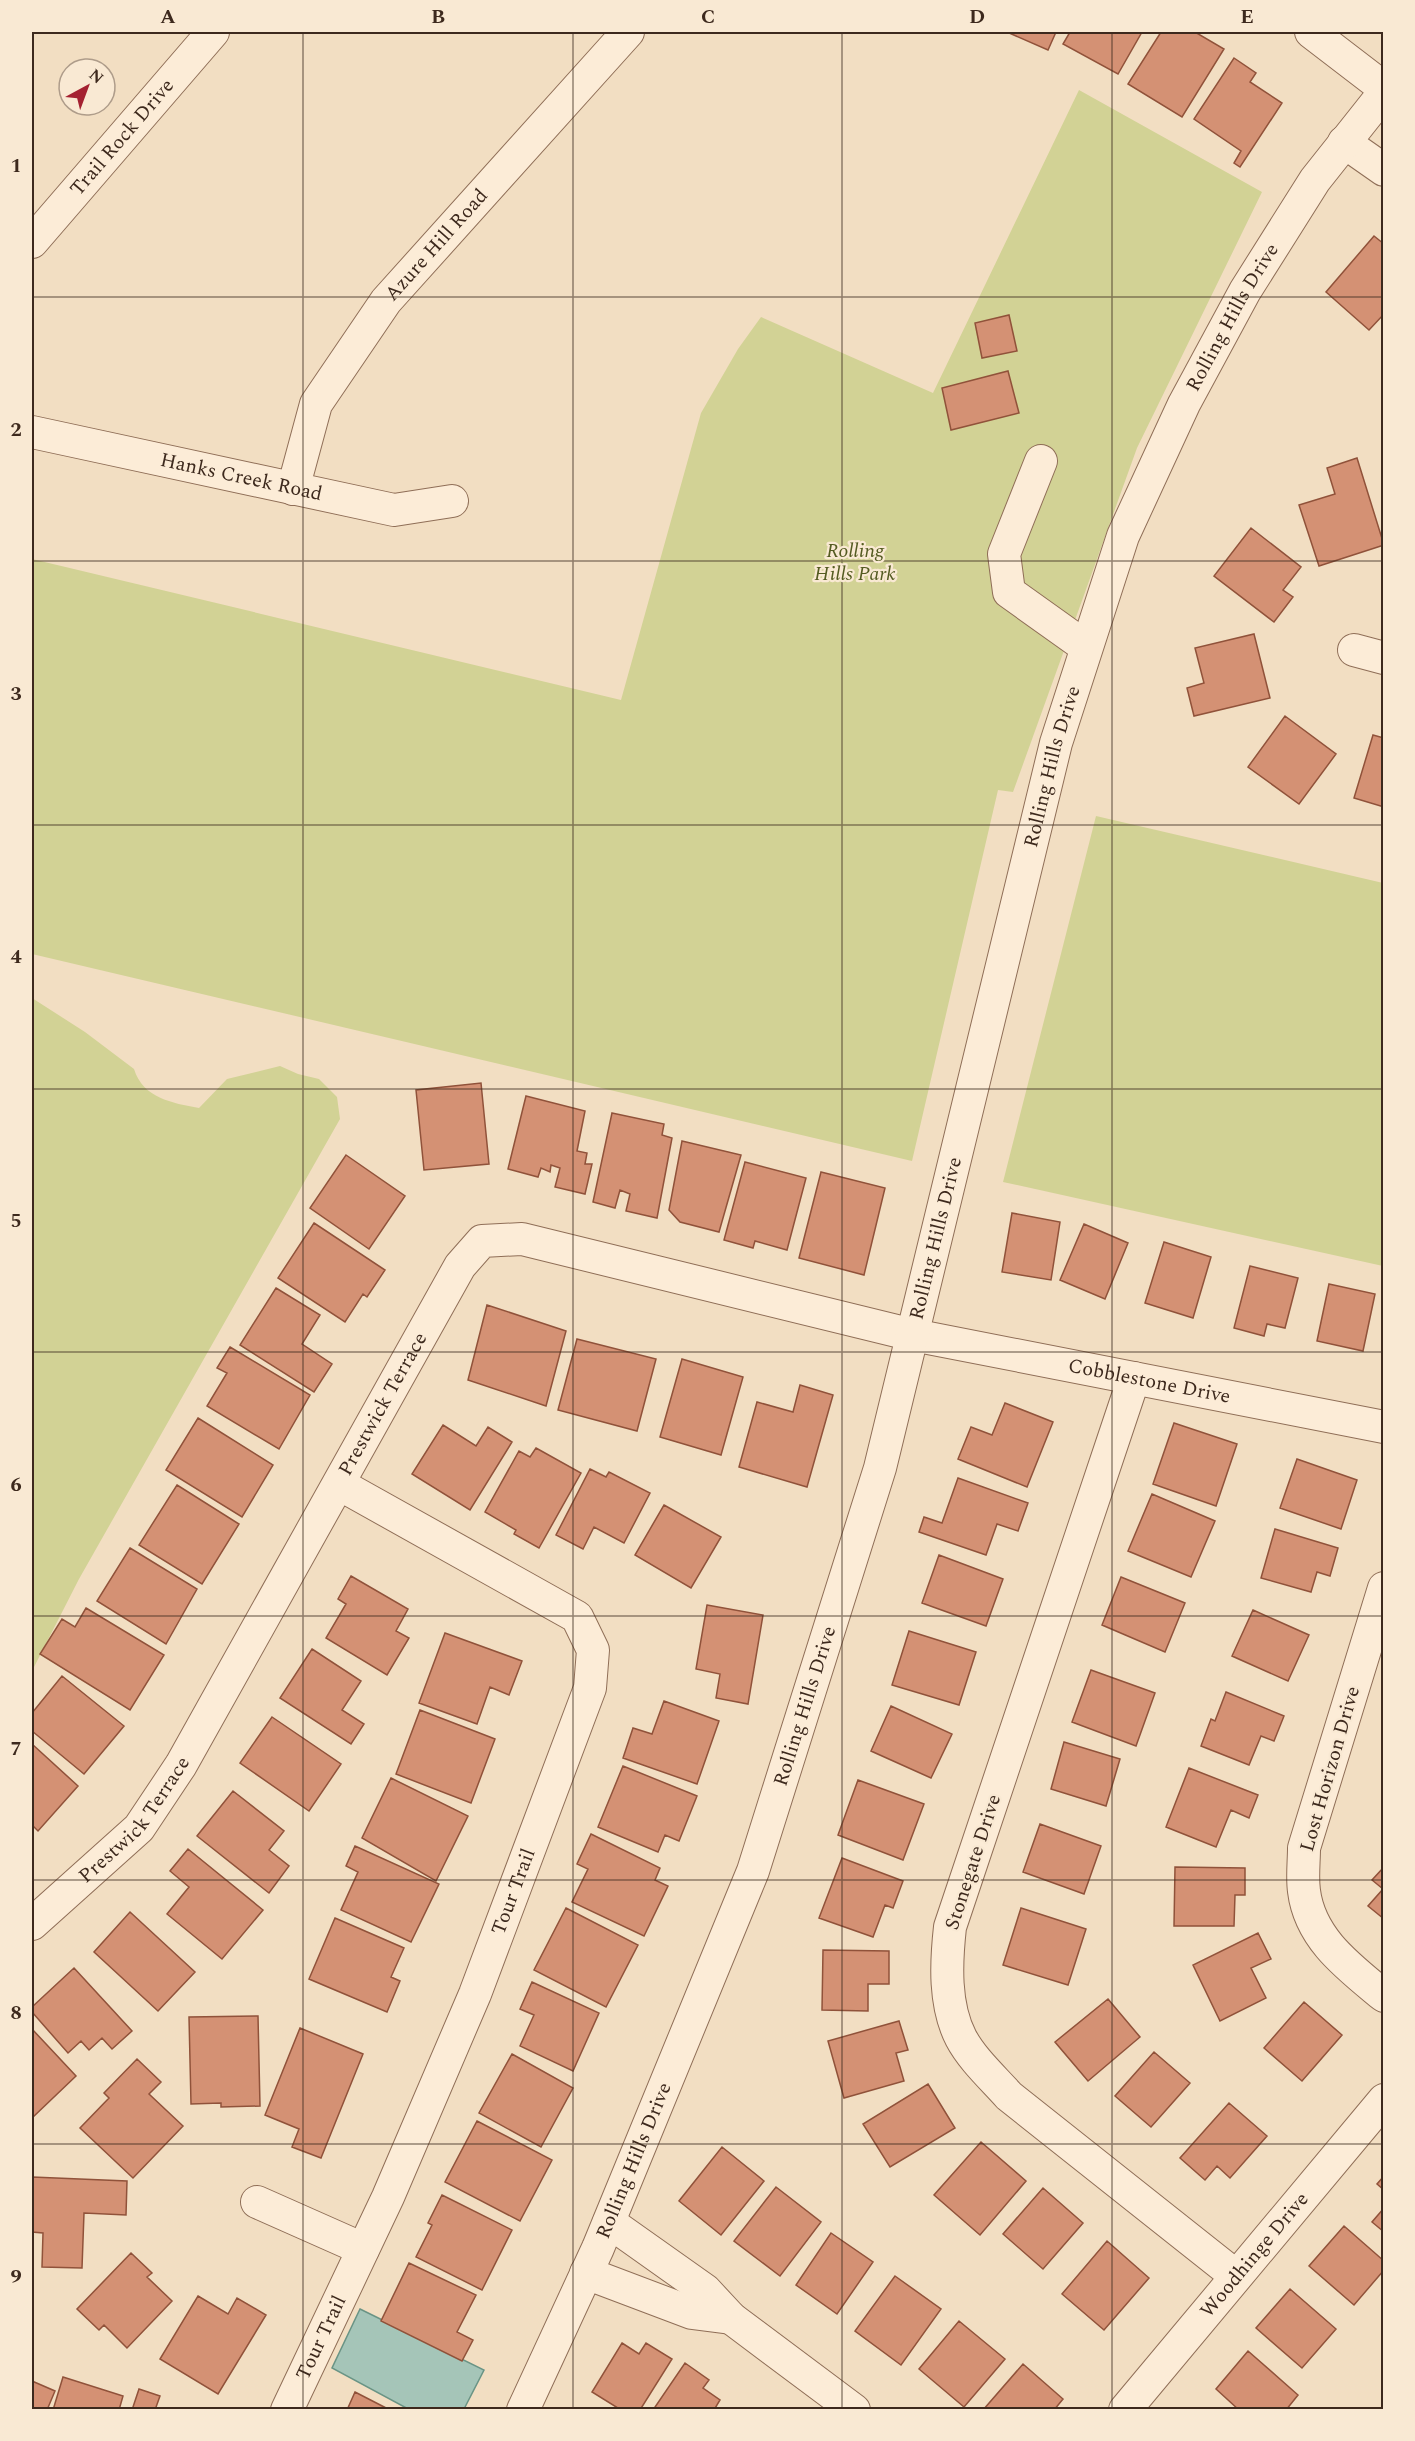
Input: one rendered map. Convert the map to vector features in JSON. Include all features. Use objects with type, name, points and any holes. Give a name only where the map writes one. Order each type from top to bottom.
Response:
[{"type":"street","name":"Trail Rock Drive","points":[[32,242],[213,32]]},
{"type":"street","name":"Azure Hill Road","points":[[293,489],[316,404],[386,301],[628,32]]},
{"type":"street","points":[[1311,32],[1383,88]]},
{"type":"street","name":"Rolling Hills Drive","points":[[523,2409],[609,2222],[753,1871],[880,1468],[1056,743],[1123,536],[1184,404],[1245,291],[1315,180],[1383,93]]},
{"type":"street","points":[[1344,142],[1383,170]]},
{"type":"street","name":"Hanks Creek Road","points":[[32,432],[394,510],[452,501]]},
{"type":"street","points":[[1041,461],[1004,554],[1009,592],[1086,647]]},
{"type":"street","name":"Prestwick Terrace","points":[[32,1924],[139,1828],[181,1765],[460,1266],[482,1241],[522,1239],[913,1335]]},
{"type":"street","name":"Cobblestone Drive","points":[[913,1335],[1383,1427]]},
{"type":"street","name":"Stonegate Drive","points":[[1134,1378],[950,1927],[946,1958],[952,2015],[962,2039],[1009,2096],[1236,2276]]},
{"type":"street","name":"Tour Trail","points":[[287,2409],[363,2249],[475,1994],[590,1688],[593,1650],[577,1617],[339,1484]]},
{"type":"street","name":"Lost Horizon Drive","points":[[1383,1588],[1304,1848],[1304,1890],[1310,1916],[1321,1937],[1341,1961],[1383,1996]]},
{"type":"street","name":"Woodhinge Drive","points":[[1125,2409],[1383,2100]]},
{"type":"street","points":[[257,2202],[363,2249]]},
{"type":"street","points":[[609,2222],[705,2290],[731,2318],[854,2409]]},
{"type":"street","points":[[586,2273],[692,2313],[731,2318]]},
{"type":"green space","name":"Rolling Hills Park","points":[[1079,90],[1262,192],[1137,448],[1013,792],[998,790],[912,1161],[32,954],[32,559],[621,700],[701,413],[738,349],[761,317],[933,393]]},
{"type":"green space","points":[[1096,816],[1383,883],[1383,1266],[1003,1182]]},
{"type":"green space","points":[[32,998],[85,1032],[134,1069],[144,1087],[160,1098],[199,1108],[227,1079],[280,1066],[298,1074],[319,1079],[337,1097],[340,1119],[79,1579],[32,1671]]},
{"type":"shaded area","points":[[360,2309],[484,2370],[464,2409],[410,2410],[332,2368]]},
{"type":"building","points":[[1007,32],[1056,32],[1048,50]]},
{"type":"building","points":[[1070,32],[1142,32],[1118,74],[1063,44]]},
{"type":"building","points":[[1161,32],[1195,32],[1224,49],[1182,117],[1128,84]]},
{"type":"building","points":[[1234,58],[1256,73],[1250,82],[1282,103],[1240,167],[1234,163],[1241,151],[1194,119]]},
{"type":"building","points":[[1374,236],[1384,244],[1384,314],[1369,330],[1326,292]]},
{"type":"building","points":[[1009,315],[1017,351],[982,358],[975,323]]},
{"type":"building","points":[[1008,371],[1019,413],[951,430],[942,388]]},
{"type":"building","points":[[1357,458],[1384,545],[1319,566],[1299,505],[1335,494],[1327,468]]},
{"type":"building","points":[[1251,528],[1301,567],[1283,590],[1293,597],[1274,622],[1214,576]]},
{"type":"building","points":[[1254,634],[1270,698],[1194,716],[1187,688],[1204,683],[1195,648]]},
{"type":"building","points":[[1285,716],[1336,754],[1299,804],[1248,767]]},
{"type":"building","points":[[1373,735],[1384,738],[1384,807],[1354,798]]},
{"type":"building","points":[[481,1083],[489,1164],[424,1170],[416,1090]]},
{"type":"building","points":[[526,1096],[585,1111],[577,1151],[587,1153],[585,1164],[592,1164],[585,1194],[555,1187],[560,1168],[551,1165],[550,1172],[541,1168],[538,1177],[508,1169]]},
{"type":"building","points":[[612,1113],[664,1124],[662,1135],[672,1138],[657,1218],[626,1211],[630,1194],[620,1190],[615,1208],[593,1202]]},
{"type":"building","points":[[682,1141],[741,1155],[719,1232],[680,1222],[669,1210]]},
{"type":"building","points":[[346,1155],[405,1196],[369,1249],[310,1208]]},
{"type":"building","points":[[745,1162],[806,1178],[787,1250],[755,1241],[753,1248],[724,1240]]},
{"type":"building","points":[[821,1172],[885,1188],[864,1275],[799,1258]]},
{"type":"building","points":[[1012,1213],[1060,1222],[1051,1280],[1002,1272]]},
{"type":"building","points":[[314,1223],[385,1270],[367,1297],[363,1294],[345,1322],[278,1278]]},
{"type":"building","points":[[1084,1224],[1128,1243],[1105,1299],[1060,1280]]},
{"type":"building","points":[[1164,1242],[1211,1257],[1193,1318],[1145,1303]]},
{"type":"building","points":[[1250,1266],[1298,1278],[1285,1328],[1267,1324],[1264,1336],[1234,1328]]},
{"type":"building","points":[[1329,1284],[1375,1294],[1363,1351],[1317,1341]]},
{"type":"building","points":[[276,1288],[320,1315],[302,1344],[332,1364],[314,1392],[240,1345]]},
{"type":"building","points":[[487,1305],[566,1331],[546,1406],[468,1380]]},
{"type":"building","points":[[577,1339],[656,1359],[637,1431],[558,1410]]},
{"type":"building","points":[[230,1347],[310,1395],[279,1449],[207,1406],[227,1373],[217,1368]]},
{"type":"building","points":[[682,1359],[743,1377],[721,1455],[660,1437]]},
{"type":"building","points":[[800,1385],[833,1395],[807,1487],[739,1467],[757,1402],[793,1412]]},
{"type":"building","points":[[1005,1403],[1053,1422],[1027,1487],[958,1459],[971,1427],[992,1435]]},
{"type":"building","points":[[198,1418],[273,1465],[242,1517],[166,1470]]},
{"type":"building","points":[[1174,1423],[1237,1444],[1216,1506],[1153,1484]]},
{"type":"building","points":[[443,1425],[476,1446],[488,1427],[512,1442],[470,1510],[412,1474]]},
{"type":"building","points":[[536,1448],[581,1473],[539,1548],[514,1534],[516,1530],[485,1512],[519,1451],[530,1457]]},
{"type":"building","points":[[1297,1459],[1357,1480],[1341,1529],[1280,1508]]},
{"type":"building","points":[[590,1469],[606,1477],[609,1472],[650,1493],[624,1543],[594,1527],[583,1549],[556,1535]]},
{"type":"building","points":[[958,1478],[1028,1503],[1018,1531],[997,1524],[986,1555],[919,1532],[924,1517],[942,1523]]},
{"type":"building","points":[[177,1485],[239,1524],[202,1584],[139,1545]]},
{"type":"building","points":[[1152,1494],[1215,1521],[1191,1577],[1128,1551]]},
{"type":"building","points":[[664,1505],[721,1537],[691,1588],[635,1555]]},
{"type":"building","points":[[1275,1529],[1338,1548],[1330,1576],[1317,1572],[1311,1592],[1261,1578]]},
{"type":"building","points":[[130,1548],[197,1589],[166,1644],[97,1601]]},
{"type":"building","points":[[939,1555],[1003,1579],[986,1626],[922,1603]]},
{"type":"building","points":[[351,1576],[408,1609],[396,1631],[409,1638],[387,1675],[326,1638],[346,1604],[338,1599]]},
{"type":"building","points":[[1121,1577],[1185,1603],[1165,1652],[1102,1625]]},
{"type":"building","points":[[707,1605],[763,1615],[748,1704],[716,1698],[720,1674],[696,1669]]},
{"type":"building","points":[[86,1608],[164,1655],[130,1710],[40,1654],[62,1619],[75,1627]]},
{"type":"building","points":[[1253,1610],[1309,1635],[1288,1681],[1232,1656]]},
{"type":"building","points":[[909,1631],[976,1652],[959,1705],[892,1685]]},
{"type":"building","points":[[445,1633],[522,1661],[509,1695],[490,1687],[477,1724],[419,1703]]},
{"type":"building","points":[[312,1649],[361,1681],[342,1710],[364,1724],[351,1744],[280,1698]]},
{"type":"building","points":[[1091,1670],[1155,1693],[1136,1746],[1072,1722]]},
{"type":"building","points":[[62,1676],[124,1726],[84,1774],[32,1731],[32,1713]]},
{"type":"building","points":[[1226,1692],[1284,1716],[1274,1741],[1261,1736],[1249,1765],[1201,1746],[1211,1719],[1215,1721]]},
{"type":"building","points":[[664,1701],[719,1721],[697,1784],[623,1758],[633,1728],[652,1734]]},
{"type":"building","points":[[891,1706],[952,1734],[931,1778],[871,1751]]},
{"type":"building","points":[[420,1710],[495,1739],[471,1803],[396,1774]]},
{"type":"building","points":[[272,1717],[341,1764],[309,1811],[240,1763]]},
{"type":"building","points":[[1064,1742],[1120,1759],[1106,1806],[1051,1789]]},
{"type":"building","points":[[32,1744],[78,1786],[38,1831],[32,1825]]},
{"type":"building","points":[[623,1766],[697,1796],[679,1841],[665,1835],[658,1852],[598,1827]]},
{"type":"building","points":[[1189,1768],[1258,1795],[1249,1818],[1231,1810],[1216,1847],[1166,1827]]},
{"type":"building","points":[[391,1778],[468,1816],[436,1881],[362,1838]]},
{"type":"building","points":[[858,1780],[924,1804],[903,1860],[838,1835]]},
{"type":"building","points":[[233,1791],[284,1831],[269,1850],[289,1866],[269,1893],[197,1836]]},
{"type":"building","points":[[1040,1824],[1101,1846],[1084,1894],[1023,1872]]},
{"type":"building","points":[[591,1834],[660,1868],[655,1880],[668,1886],[644,1936],[572,1902],[588,1869],[577,1864]]},
{"type":"building","points":[[355,1846],[439,1884],[411,1942],[341,1910],[358,1872],[346,1866]]},
{"type":"building","points":[[188,1849],[263,1910],[222,1959],[167,1914],[189,1887],[170,1871]]},
{"type":"building","points":[[842,1858],[903,1881],[893,1908],[885,1905],[873,1937],[819,1918]]},
{"type":"building","points":[[1175,1867],[1245,1868],[1245,1895],[1235,1895],[1234,1926],[1174,1926]]},
{"type":"building","points":[[1384,1867],[1384,1919],[1368,1906],[1383,1889],[1372,1880]]},
{"type":"building","points":[[566,1908],[638,1945],[606,2007],[534,1970]]},
{"type":"building","points":[[1021,1908],[1086,1929],[1068,1985],[1003,1965]]},
{"type":"building","points":[[130,1912],[195,1972],[158,2011],[94,1952]]},
{"type":"building","points":[[335,1918],[404,1948],[391,1977],[400,1981],[387,2012],[309,1979]]},
{"type":"building","points":[[1258,1933],[1271,1959],[1251,1968],[1266,1998],[1220,2021],[1193,1965]]},
{"type":"building","points":[[823,1950],[889,1951],[889,1984],[868,1984],[868,2011],[822,2010]]},
{"type":"building","points":[[74,1968],[132,2031],[112,2049],[102,2038],[89,2050],[81,2041],[68,2053],[32,2012],[32,2007]]},
{"type":"building","points":[[532,1982],[599,2013],[573,2071],[520,2046],[534,2015],[520,2009]]},
{"type":"building","points":[[1108,1999],[1140,2037],[1088,2081],[1055,2042]]},
{"type":"building","points":[[1304,2002],[1342,2035],[1302,2081],[1264,2048]]},
{"type":"building","points":[[258,2016],[260,2106],[221,2107],[221,2103],[191,2104],[189,2017]]},
{"type":"building","points":[[899,2021],[908,2050],[896,2053],[904,2081],[844,2098],[828,2041]]},
{"type":"building","points":[[300,2028],[363,2054],[321,2158],[292,2147],[299,2129],[265,2115]]},
{"type":"building","points":[[32,2029],[76,2076],[32,2118]]},
{"type":"building","points":[[1154,2052],[1190,2083],[1151,2127],[1115,2096]]},
{"type":"building","points":[[512,2054],[573,2088],[541,2147],[479,2113]]},
{"type":"building","points":[[137,2059],[161,2082],[149,2094],[183,2126],[133,2178],[80,2128],[109,2098],[104,2093]]},
{"type":"building","points":[[928,2084],[955,2128],[890,2167],[863,2124]]},
{"type":"building","points":[[1229,2103],[1267,2136],[1230,2178],[1217,2166],[1205,2180],[1180,2158]]},
{"type":"building","points":[[477,2121],[552,2160],[520,2221],[445,2182]]},
{"type":"building","points":[[981,2142],[1026,2181],[980,2235],[934,2195]]},
{"type":"building","points":[[722,2147],[764,2181],[721,2235],[679,2201]]},
{"type":"building","points":[[1384,2176],[1384,2190],[1377,2184]]},
{"type":"building","points":[[32,2177],[127,2181],[126,2215],[84,2213],[82,2268],[42,2267],[43,2233],[32,2232]]},
{"type":"building","points":[[776,2187],[821,2222],[780,2276],[734,2241]]},
{"type":"building","points":[[1043,2188],[1083,2223],[1043,2269],[1003,2234]]},
{"type":"building","points":[[442,2195],[512,2230],[482,2290],[416,2257],[432,2225],[428,2223]]},
{"type":"building","points":[[1384,2208],[1384,2232],[1372,2222]]},
{"type":"building","points":[[1344,2226],[1384,2261],[1384,2270],[1354,2305],[1309,2266]]},
{"type":"building","points":[[831,2233],[873,2262],[837,2314],[796,2285]]},
{"type":"building","points":[[1107,2241],[1149,2278],[1104,2330],[1062,2294]]},
{"type":"building","points":[[131,2253],[152,2273],[147,2277],[172,2301],[127,2348],[104,2325],[99,2330],[77,2309]]},
{"type":"building","points":[[409,2263],[476,2295],[457,2332],[473,2340],[462,2361],[381,2321]]},
{"type":"building","points":[[895,2276],[941,2309],[901,2365],[855,2331]]},
{"type":"building","points":[[1290,2289],[1336,2329],[1302,2368],[1256,2328]]},
{"type":"building","points":[[198,2296],[228,2314],[237,2298],[266,2315],[218,2394],[160,2359]]},
{"type":"building","points":[[959,2321],[1005,2359],[964,2407],[919,2369]]},
{"type":"building","points":[[622,2343],[639,2354],[646,2343],[672,2359],[640,2410],[621,2410],[592,2392]]},
{"type":"building","points":[[1248,2351],[1298,2395],[1286,2410],[1239,2410],[1216,2389]]},
{"type":"building","points":[[685,2363],[709,2380],[703,2388],[720,2400],[714,2410],[653,2410]]},
{"type":"building","points":[[1023,2364],[1063,2399],[1054,2410],[983,2410]]},
{"type":"building","points":[[63,2377],[123,2396],[119,2410],[53,2410]]},
{"type":"building","points":[[32,2381],[55,2391],[47,2410],[32,2410]]},
{"type":"building","points":[[139,2389],[160,2396],[155,2410],[132,2410]]},
{"type":"building","points":[[355,2392],[390,2410],[347,2410]]}]
